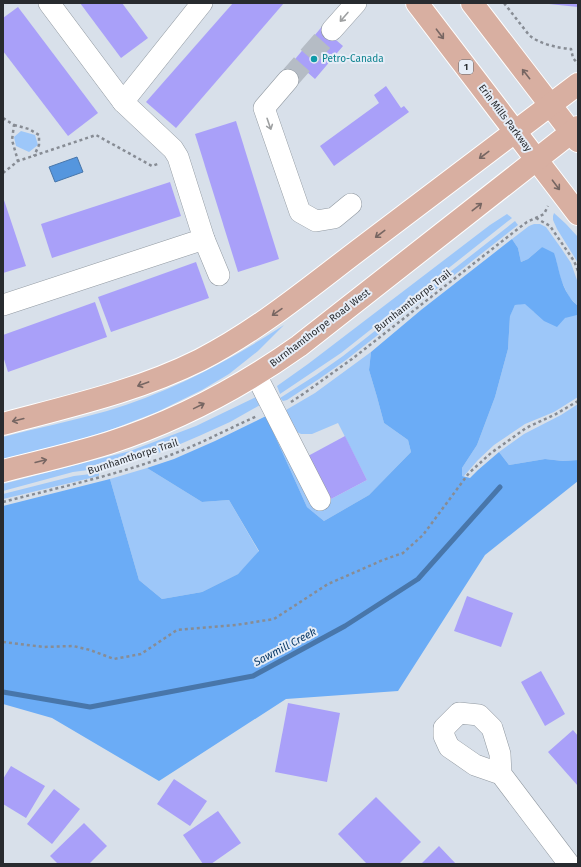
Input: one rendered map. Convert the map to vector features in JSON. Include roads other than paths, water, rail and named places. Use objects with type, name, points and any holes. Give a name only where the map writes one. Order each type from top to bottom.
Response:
[{"type":"main road","name":"Erin Mills Parkway","points":[[416,3],[578,214]]},
{"type":"main road","points":[[472,3],[550,105],[576,134]]},
{"type":"main road","points":[[3,424],[120,392],[179,370],[219,350],[277,312],[578,84]]},
{"type":"main road","name":"Burnhamthorpe Road West","points":[[3,471],[86,450],[136,433],[186,412],[236,387],[299,346],[537,160],[576,134]]},
{"type":"street","points":[[49,3],[123,102],[173,149],[178,157],[204,240],[219,275]]},
{"type":"street","points":[[123,102],[202,3]]},
{"type":"street","points":[[332,30],[356,3]]},
{"type":"street","points":[[288,80],[264,108],[300,212],[316,221],[334,218],[351,204]]},
{"type":"street","points":[[3,305],[204,240]]},
{"type":"street","points":[[256,375],[320,500]]},
{"type":"street","points":[[501,774],[569,864]]},
{"type":"waterway","name":"Sawmill Creek","points":[[3,692],[90,707],[253,676],[345,626],[418,579],[500,487]]},
{"type":"tunnel","points":[[288,80],[332,30]]},
{"type":"place","name":"Petro-Canada","points":[[314,59]]}]
